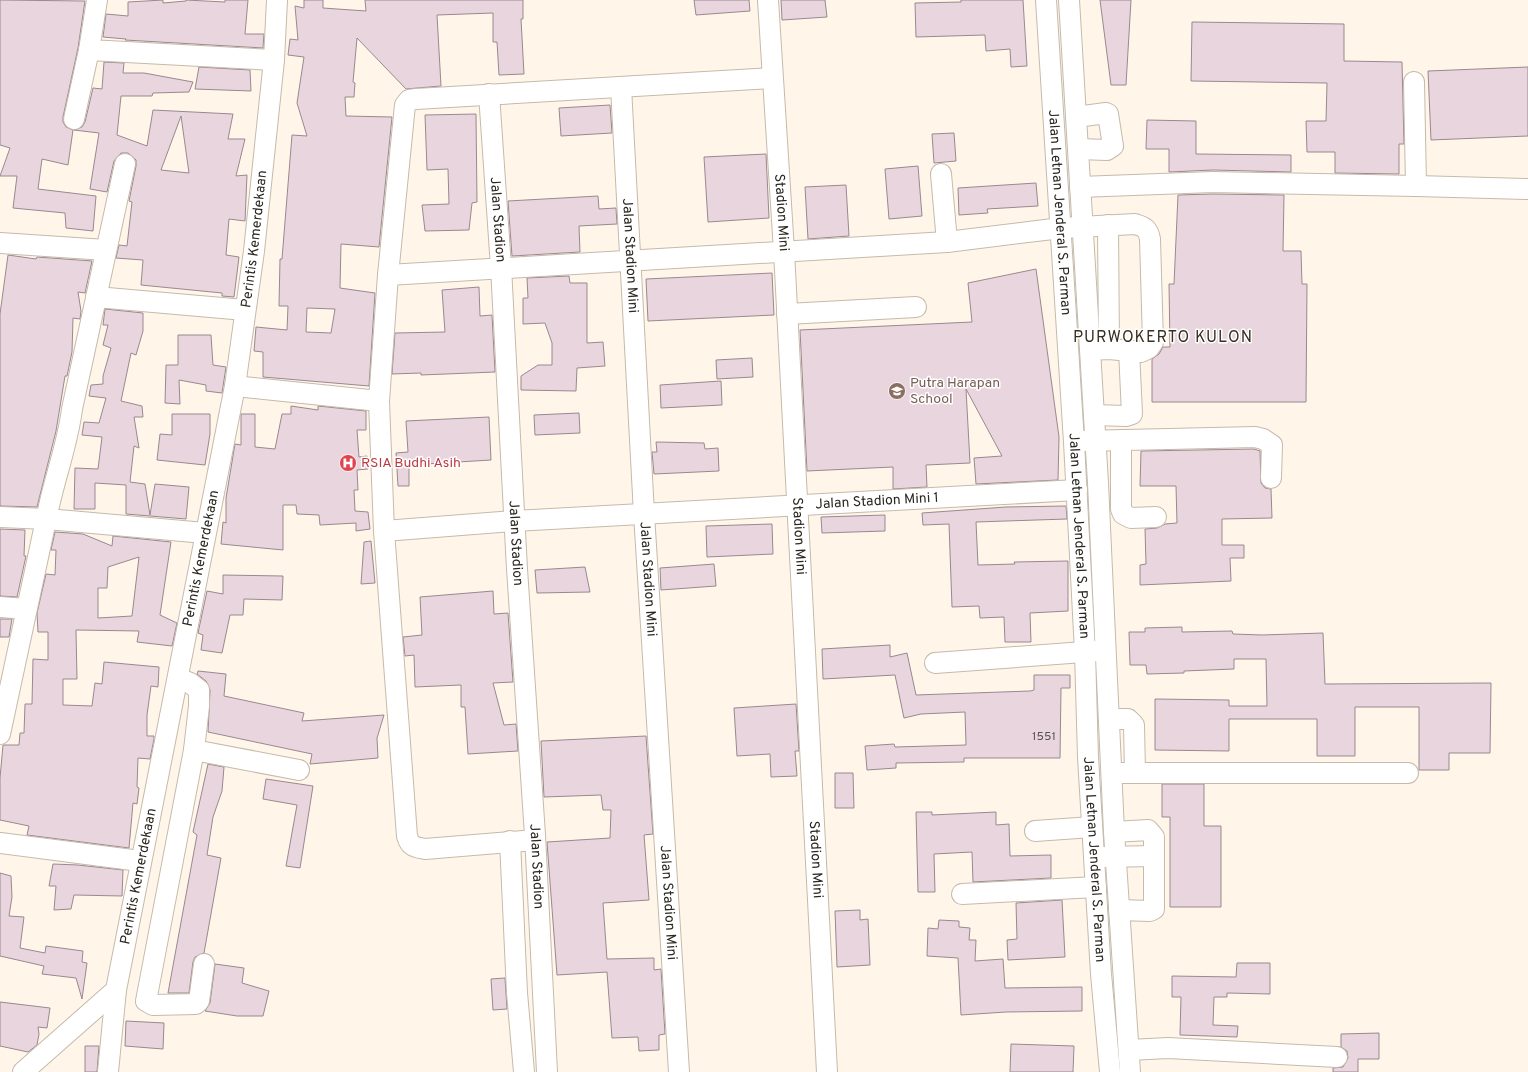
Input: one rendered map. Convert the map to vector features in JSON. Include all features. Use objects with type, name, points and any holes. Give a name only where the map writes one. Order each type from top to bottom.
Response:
[{"type":"street","points":[[74,119],[89,50],[97,0]]},
{"type":"street","name":"Perintis Kemerdekaan","points":[[108,1072],[116,990],[140,861],[178,678],[205,533],[235,386],[254,251],[274,60],[278,0]]},
{"type":"street","name":"Stadion Mini","points":[[768,0],[784,251],[796,505],[827,1072]]},
{"type":"street","name":"Jalan Letnan Jenderal S. Parman","points":[[1046,0],[1074,442],[1068,490],[1085,652],[1092,827],[1101,974],[1110,1072]]},
{"type":"street","name":"Jalan Letnan Jenderal S. Parman","points":[[1069,0],[1087,288],[1100,350],[1094,415],[1095,440],[1114,832],[1130,1072]]},
{"type":"street","points":[[1048,24],[1071,24]]},
{"type":"street","points":[[89,50],[274,60]]},
{"type":"street","points":[[535,840],[425,849],[412,847],[408,842],[384,531],[379,401],[388,275],[406,106],[409,100],[416,99],[772,78]]},
{"type":"street","points":[[1414,82],[1416,186]]},
{"type":"street","name":"Jalan Stadion Mini","points":[[621,87],[644,514],[679,1072]]},
{"type":"street","name":"Jalan Stadion","points":[[489,94],[501,267],[514,521],[535,840],[547,1072]]},
{"type":"street","points":[[1076,116],[1108,114],[1113,146],[1107,150],[1079,149]]},
{"type":"street","points":[[0,734],[26,609],[64,444],[70,429],[72,409],[125,164]]},
{"type":"street","points":[[941,174],[947,242]]},
{"type":"street","points":[[1080,186],[1213,182],[1528,189]]},
{"type":"street","points":[[388,275],[501,267],[947,242],[1061,228],[1108,225],[1135,224],[1144,227],[1149,231],[1153,342],[1145,351],[1100,350],[1107,288],[1108,225]]},
{"type":"street","points":[[1,246],[106,250]]},
{"type":"street","points":[[1064,289],[1107,288]]},
{"type":"street","points":[[96,297],[245,310]]},
{"type":"street","points":[[787,314],[916,307]]},
{"type":"street","points":[[1094,415],[1126,416],[1132,414],[1129,350]]},
{"type":"street","points":[[235,386],[379,401]]},
{"type":"street","points":[[1074,442],[1095,440],[1255,437],[1263,439],[1272,445],[1271,478]]},
{"type":"street","points":[[1120,440],[1121,509],[1124,514],[1131,518],[1156,517]]},
{"type":"street","points":[[1098,483],[1121,483]]},
{"type":"street","name":"Jalan Stadion Mini 1","points":[[384,531],[514,521],[1068,490]]},
{"type":"street","points":[[0,517],[47,519],[205,533]]},
{"type":"street","points":[[0,607],[26,609]]},
{"type":"street","points":[[935,663],[1105,651]]},
{"type":"street","points":[[178,678],[190,683],[198,690],[199,706],[194,750],[146,1001],[153,1005],[196,1004],[199,1000],[204,964]]},
{"type":"street","points":[[1109,719],[1128,719],[1134,725],[1135,773]]},
{"type":"street","points":[[194,750],[299,770]]},
{"type":"street","points":[[1112,773],[1408,773]]},
{"type":"street","points":[[148,827],[178,836]]},
{"type":"street","points":[[1035,831],[1092,827]]},
{"type":"street","points":[[1114,832],[1148,830],[1154,837],[1154,908],[1150,911],[1119,910]]},
{"type":"street","name":"Jalan Stadion","points":[[510,842],[517,993],[524,1072]]},
{"type":"street","points":[[0,843],[140,861]]},
{"type":"street","points":[[1095,857],[1154,856]]},
{"type":"street","points":[[962,894],[1096,887]]},
{"type":"street","points":[[1101,974],[1123,972]]},
{"type":"street","points":[[23,1072],[116,990]]},
{"type":"street","points":[[517,993],[543,993]]},
{"type":"street","points":[[1129,1050],[1168,1048],[1337,1057]]},
{"type":"building","points":[[0,0],[85,1],[78,48],[63,117],[63,122],[66,127],[73,130],[68,165],[42,159],[38,189],[96,196],[93,231],[66,228],[65,213],[13,208],[17,176],[0,176],[10,148],[0,145]]},
{"type":"building","points":[[163,0],[163,3],[186,0],[225,2],[225,0],[248,0],[245,34],[264,34],[263,48],[125,40],[126,39],[103,37],[106,14],[128,16],[128,2]]},
{"type":"building","points":[[304,0],[323,0],[323,8],[366,11],[365,0],[523,0],[523,19],[521,19],[524,74],[499,75],[497,42],[493,42],[493,13],[437,15],[441,86],[406,89],[357,38],[353,82],[355,83],[354,97],[345,97],[346,116],[392,117],[379,247],[341,244],[340,288],[375,293],[369,386],[263,377],[263,352],[254,351],[256,327],[287,330],[288,306],[279,306],[280,259],[282,259],[292,135],[307,136],[297,103],[304,57],[288,55],[290,39],[298,40],[295,6],[304,8]],"holes":[[[307,308],[335,309],[331,333],[306,332]]]},
{"type":"building","points":[[694,0],[749,0],[750,11],[696,15]]},
{"type":"building","points":[[781,0],[825,0],[827,17],[782,20]]},
{"type":"building","points":[[961,0],[1023,0],[1027,66],[1011,67],[1010,49],[986,51],[985,35],[916,37],[915,3],[961,2]]},
{"type":"building","points":[[1100,0],[1131,0],[1126,85],[1111,85]]},
{"type":"building","points":[[1192,22],[1344,24],[1344,61],[1402,62],[1404,144],[1399,144],[1399,174],[1335,173],[1335,152],[1307,152],[1306,121],[1326,121],[1327,83],[1191,81]]},
{"type":"building","points":[[104,62],[124,63],[123,73],[144,73],[193,82],[189,92],[153,93],[152,96],[121,96],[117,135],[147,146],[153,110],[233,114],[228,139],[245,139],[236,176],[247,175],[245,221],[229,219],[226,255],[239,257],[234,297],[222,296],[222,293],[141,285],[143,260],[116,258],[119,245],[127,246],[132,202],[129,201],[136,160],[128,153],[121,153],[114,161],[107,192],[90,189],[99,133],[74,130],[82,127],[85,122],[93,88],[102,89]],"holes":[[[181,116],[189,173],[161,170]]]},
{"type":"building","points":[[199,67],[250,70],[251,91],[195,89]]},
{"type":"building","points":[[1528,67],[1528,136],[1431,140],[1428,71]]},
{"type":"building","points":[[610,105],[612,133],[561,136],[559,108]]},
{"type":"building","points":[[476,114],[477,202],[472,203],[469,230],[425,231],[422,205],[449,204],[448,169],[427,170],[425,115]]},
{"type":"building","points":[[1147,120],[1196,121],[1196,154],[1291,155],[1291,172],[1213,170],[1169,172],[1169,149],[1146,149]]},
{"type":"building","points":[[954,133],[956,161],[934,163],[932,134]]},
{"type":"building","points":[[766,154],[769,218],[708,222],[704,157]]},
{"type":"building","points":[[918,166],[922,216],[889,219],[885,169]]},
{"type":"building","points":[[1036,183],[1038,206],[987,209],[988,213],[959,215],[958,188]]},
{"type":"building","points":[[846,185],[849,236],[808,239],[805,187]]},
{"type":"building","points":[[1178,195],[1284,195],[1283,251],[1301,251],[1302,284],[1307,284],[1306,402],[1152,402],[1152,359],[1159,354],[1163,347],[1170,347],[1169,284],[1174,284]]},
{"type":"building","points":[[598,196],[599,209],[616,208],[617,224],[579,226],[580,252],[512,256],[508,201]]},
{"type":"building","points":[[8,255],[36,259],[37,257],[92,261],[85,293],[78,292],[81,311],[80,319],[73,318],[72,352],[67,376],[65,376],[56,431],[37,507],[0,506],[0,314]]},
{"type":"building","points":[[1036,269],[1059,437],[1058,480],[976,484],[974,458],[1002,456],[966,389],[970,463],[926,465],[927,487],[893,489],[893,467],[807,471],[800,330],[972,322],[968,283]]},
{"type":"building","points":[[772,273],[774,315],[648,321],[646,279]]},
{"type":"building","points":[[569,276],[570,283],[587,283],[587,343],[603,342],[605,366],[577,368],[576,391],[521,390],[521,376],[538,365],[552,365],[552,343],[545,323],[523,324],[523,298],[528,298],[527,278]]},
{"type":"building","points":[[479,287],[480,316],[492,315],[495,372],[421,375],[421,373],[392,374],[395,333],[445,332],[442,290]]},
{"type":"building","points":[[105,309],[143,313],[143,331],[136,355],[131,353],[121,401],[142,406],[143,417],[134,417],[139,448],[134,446],[130,482],[145,484],[150,515],[155,484],[189,487],[186,519],[126,514],[126,485],[95,483],[95,509],[74,509],[75,468],[98,469],[102,437],[82,435],[84,422],[99,423],[106,398],[89,396],[91,385],[103,384],[103,376],[111,348],[103,345],[108,325],[103,325]]},
{"type":"building","points":[[178,335],[211,335],[213,365],[226,367],[222,393],[206,391],[206,385],[179,380],[180,404],[165,403],[166,365],[178,365]]},
{"type":"building","points":[[752,358],[753,377],[717,379],[716,360]]},
{"type":"building","points":[[721,381],[722,405],[661,408],[660,385]]},
{"type":"building","points":[[291,406],[318,410],[318,406],[366,411],[366,430],[357,430],[359,457],[367,456],[368,469],[357,470],[358,490],[354,490],[355,511],[368,512],[370,529],[356,531],[356,523],[320,525],[319,515],[297,514],[296,505],[283,505],[283,550],[221,544],[223,522],[226,523],[226,498],[235,444],[241,445],[241,414],[255,414],[255,447],[275,449],[282,414],[291,414]]},
{"type":"building","points":[[579,413],[580,433],[535,435],[534,415]]},
{"type":"building","points":[[172,414],[210,414],[210,434],[205,465],[157,460],[160,434],[172,435]]},
{"type":"building","points":[[489,417],[491,460],[409,465],[409,486],[398,486],[396,453],[408,452],[406,421]]},
{"type":"building","points":[[656,442],[704,443],[705,449],[718,448],[719,471],[654,474],[652,452],[657,452]]},
{"type":"building","points":[[1254,449],[1260,451],[1261,483],[1265,488],[1271,489],[1272,518],[1222,519],[1222,545],[1244,545],[1244,558],[1230,558],[1231,581],[1140,585],[1140,565],[1146,564],[1145,529],[1157,528],[1165,524],[1177,523],[1176,486],[1140,486],[1141,451]]},
{"type":"building","points":[[1066,506],[1067,519],[976,522],[978,565],[1015,564],[1014,562],[1068,561],[1068,611],[1030,613],[1031,642],[1005,642],[1004,617],[980,618],[979,606],[952,607],[949,524],[923,525],[922,513],[1006,507]]},
{"type":"building","points":[[885,515],[885,531],[822,533],[821,517]]},
{"type":"building","points":[[772,524],[773,554],[707,557],[706,526]]},
{"type":"building","points":[[0,529],[25,530],[24,556],[26,556],[17,597],[0,596]]},
{"type":"building","points":[[55,532],[83,534],[112,546],[113,536],[171,542],[160,615],[177,623],[172,646],[137,642],[139,631],[76,630],[77,679],[63,679],[63,705],[92,706],[95,683],[102,684],[104,662],[159,667],[158,687],[151,686],[147,715],[147,736],[154,736],[154,739],[150,759],[138,758],[137,787],[139,788],[137,804],[133,803],[129,848],[27,835],[29,826],[0,820],[0,778],[3,745],[19,745],[20,733],[24,733],[25,704],[32,704],[33,659],[48,660],[48,632],[38,632],[37,613],[46,574],[55,575],[56,550],[51,550]],"holes":[[[139,557],[132,616],[98,618],[98,588],[107,588],[108,567]]]},
{"type":"building","points":[[371,541],[375,583],[361,584],[364,542]]},
{"type":"building","points":[[714,564],[716,586],[661,590],[660,568]]},
{"type":"building","points":[[585,567],[590,592],[537,593],[535,570]]},
{"type":"building","points":[[223,575],[283,576],[282,600],[244,599],[243,615],[230,615],[222,653],[201,650],[203,635],[198,633],[207,591],[223,594]]},
{"type":"building","points":[[493,591],[494,614],[508,613],[513,682],[493,683],[504,725],[516,724],[518,751],[468,754],[465,707],[461,707],[461,685],[415,687],[414,655],[405,656],[403,637],[422,635],[420,597]]},
{"type":"building","points":[[0,619],[12,619],[9,637],[0,637]]},
{"type":"building","points":[[1182,627],[1182,632],[1232,631],[1233,634],[1262,635],[1323,633],[1325,684],[1491,683],[1490,753],[1449,753],[1449,770],[1419,770],[1419,707],[1355,707],[1355,756],[1317,756],[1317,719],[1229,719],[1229,751],[1155,750],[1155,699],[1229,700],[1229,706],[1267,706],[1266,659],[1234,659],[1234,669],[1184,671],[1184,673],[1147,674],[1146,665],[1130,665],[1129,632],[1145,632],[1145,628]]},
{"type":"building","points":[[890,645],[890,657],[907,653],[916,695],[1030,691],[1034,690],[1034,675],[1070,675],[1070,688],[1061,688],[1060,758],[964,758],[964,762],[896,763],[896,768],[867,770],[865,746],[894,744],[895,747],[966,745],[965,712],[921,714],[904,718],[895,675],[823,679],[822,649]]},
{"type":"building","points":[[198,671],[226,674],[224,696],[304,713],[302,721],[384,715],[377,738],[378,758],[310,764],[312,754],[208,732],[210,690],[206,681],[197,674]]},
{"type":"building","points":[[796,704],[799,751],[795,751],[797,776],[771,777],[770,754],[737,756],[734,708]]},
{"type":"building","points":[[646,736],[653,834],[644,835],[649,900],[603,903],[607,959],[654,958],[654,970],[661,969],[665,1034],[659,1035],[659,1050],[639,1051],[638,1037],[612,1038],[607,972],[557,975],[547,842],[610,838],[611,810],[603,810],[601,795],[544,797],[541,741]]},
{"type":"building","points":[[208,764],[224,767],[222,791],[213,817],[207,855],[221,858],[204,953],[195,957],[193,962],[189,993],[168,993],[197,835],[193,832]]},
{"type":"building","points":[[835,773],[853,773],[854,808],[835,808]]},
{"type":"building","points":[[266,779],[313,786],[300,868],[286,866],[297,805],[263,799]]},
{"type":"building","points":[[1162,784],[1204,784],[1204,826],[1221,826],[1221,907],[1170,907],[1170,817],[1162,817]]},
{"type":"building","points":[[916,812],[932,812],[932,815],[996,812],[996,825],[1009,824],[1010,856],[1051,855],[1051,878],[973,882],[972,852],[934,854],[935,892],[918,892]]},
{"type":"building","points":[[53,864],[123,870],[122,896],[74,895],[71,909],[54,910],[56,886],[49,886]]},
{"type":"building","points":[[0,873],[11,876],[12,897],[9,916],[24,917],[20,948],[45,953],[46,946],[83,951],[82,962],[87,963],[82,999],[76,978],[42,974],[44,966],[0,956]]},
{"type":"building","points":[[1062,900],[1065,957],[1008,960],[1007,940],[1017,939],[1016,903]]},
{"type":"building","points":[[860,910],[860,920],[868,919],[870,965],[837,967],[835,911]]},
{"type":"building","points":[[939,920],[959,921],[959,927],[970,928],[969,940],[976,940],[975,961],[1003,959],[1005,988],[1082,987],[1082,1011],[1006,1012],[961,1015],[958,958],[927,956],[928,928],[938,929]]},
{"type":"building","points":[[1237,963],[1270,963],[1270,994],[1227,993],[1227,997],[1214,997],[1213,1025],[1238,1026],[1237,1037],[1180,1035],[1181,997],[1172,997],[1172,976],[1236,977]]},
{"type":"building","points":[[215,964],[244,968],[242,983],[269,991],[263,1016],[237,1016],[205,1011],[210,1003]]},
{"type":"building","points":[[505,978],[507,1009],[493,1010],[491,979]]},
{"type":"building","points":[[0,1002],[50,1008],[47,1028],[38,1027],[39,1034],[37,1045],[28,1052],[0,1046]]},
{"type":"building","points":[[126,1021],[164,1023],[163,1049],[125,1046]]},
{"type":"building","points":[[1379,1033],[1379,1059],[1358,1059],[1358,1072],[1333,1072],[1333,1068],[1343,1067],[1348,1058],[1347,1051],[1341,1047],[1341,1034]]},
{"type":"building","points":[[1011,1044],[1074,1046],[1073,1072],[1010,1072]]},
{"type":"building","points":[[85,1046],[99,1046],[97,1072],[85,1072]]},
{"type":"place","name":"Putra Harapan School","points":[[897,391]]},
{"type":"place","name":"RSIA Budhi Asih","points":[[348,463]]},
{"type":"district","name":"PURWOKERTO KULON","points":[[1163,338]]}]
